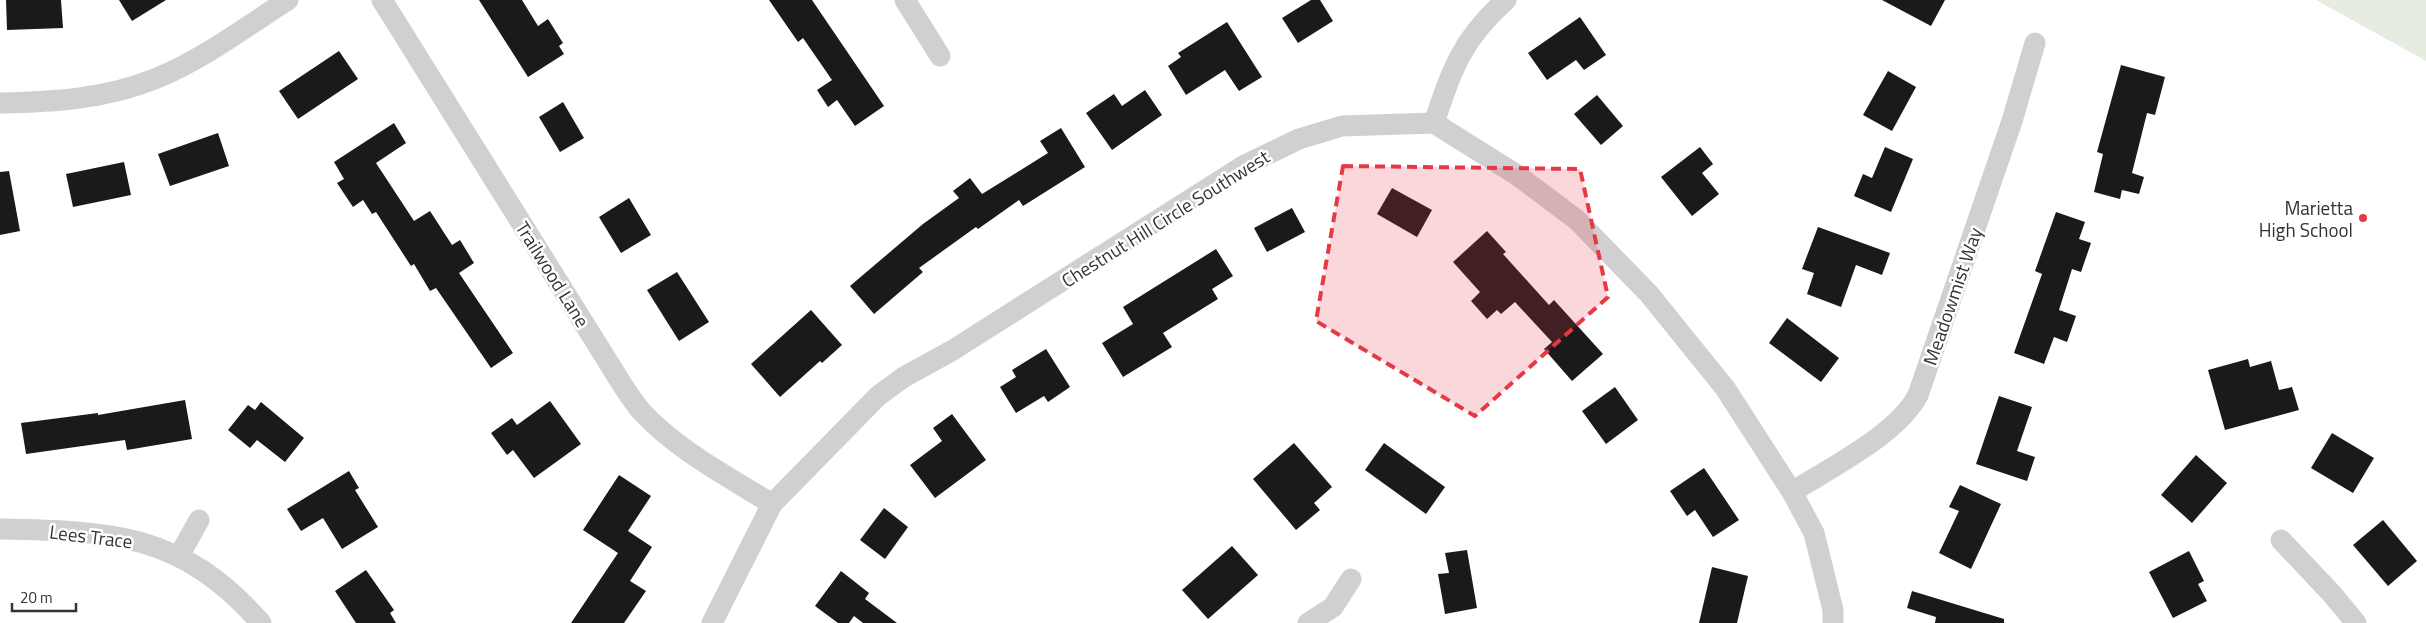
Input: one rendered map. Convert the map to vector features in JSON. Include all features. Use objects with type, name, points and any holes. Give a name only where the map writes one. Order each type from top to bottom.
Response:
[{"type":"street","points":[[0,103],[82,99],[144,83],[186,64],[288,0]]},
{"type":"street","name":"Trailwood Lane","points":[[382,0],[609,365],[640,410],[655,425],[696,456],[772,504]]},
{"type":"street","points":[[905,0],[940,56]]},
{"type":"street","points":[[1506,0],[1468,40],[1452,68],[1434,123],[1518,175],[1577,220],[1642,287],[1725,388],[1792,492],[1814,533],[1833,610],[1832,623]]},
{"type":"street","name":"Meadowmist Way","points":[[1792,492],[1887,430],[1911,409],[1918,395],[2008,130],[2035,43]]},
{"type":"street","name":"Chestnut Hill Circle Southwest","points":[[712,623],[772,504],[878,396],[904,377],[953,350],[1243,166],[1299,138],[1342,126],[1434,123]]},
{"type":"street","points":[[179,556],[199,520]]},
{"type":"street","name":"Lees Trace","points":[[0,529],[73,530],[108,534],[143,542],[179,556],[214,578],[243,602],[261,623]]},
{"type":"street","points":[[2281,540],[2332,594],[2356,623]]},
{"type":"street","points":[[1308,623],[1333,607],[1351,579]]},
{"type":"highlighted area","points":[[1343,166],[1580,169],[1608,297],[1475,416],[1316,321]]},
{"type":"shaded area","points":[[2316,0],[2426,0],[2426,61]]},
{"type":"building","points":[[6,0],[61,0],[63,28],[7,30]]},
{"type":"building","points":[[119,0],[166,0],[132,21]]},
{"type":"building","points":[[479,0],[522,0],[538,26],[548,19],[563,43],[559,46],[564,54],[528,77]]},
{"type":"building","points":[[769,0],[812,0],[884,106],[855,126],[837,100],[828,107],[817,90],[832,80],[803,38],[798,42]]},
{"type":"building","points":[[1311,0],[1320,0],[1333,21],[1298,43],[1282,18]]},
{"type":"building","points":[[1882,0],[1945,0],[1931,26]]},
{"type":"building","points":[[1580,17],[1606,55],[1584,70],[1576,60],[1547,80],[1528,53]]},
{"type":"building","points":[[1227,22],[1262,77],[1239,91],[1225,70],[1186,95],[1168,66],[1181,57],[1178,53]]},
{"type":"building","points":[[339,51],[358,79],[298,119],[279,91]]},
{"type":"building","points":[[2121,65],[2165,77],[2155,115],[2147,113],[2132,173],[2144,177],[2139,194],[2122,190],[2120,199],[2094,192],[2103,154],[2097,152]]},
{"type":"building","points":[[1888,71],[1916,87],[1892,131],[1863,115]]},
{"type":"building","points":[[1145,90],[1162,115],[1112,150],[1086,113],[1114,94],[1122,106]]},
{"type":"building","points":[[1597,95],[1623,126],[1601,145],[1574,114]]},
{"type":"building","points":[[563,102],[584,138],[560,152],[539,117]]},
{"type":"building","points":[[394,123],[406,143],[376,163],[414,221],[430,211],[452,245],[460,240],[474,263],[459,273],[513,353],[491,368],[436,288],[430,291],[414,264],[411,266],[376,212],[372,214],[363,200],[353,207],[337,183],[344,179],[334,162]]},
{"type":"building","points":[[1061,128],[1085,167],[1023,206],[1019,200],[978,229],[976,227],[919,268],[923,272],[874,314],[850,286],[923,224],[959,198],[953,191],[970,178],[982,194],[1048,153],[1040,141]]},
{"type":"building","points":[[218,133],[229,166],[170,186],[158,154]]},
{"type":"building","points":[[1700,147],[1713,164],[1702,173],[1719,194],[1692,216],[1661,177]]},
{"type":"building","points":[[1885,147],[1913,159],[1891,212],[1854,196],[1863,174],[1872,178]]},
{"type":"building","points":[[124,162],[131,195],[73,207],[66,174]]},
{"type":"building","points":[[9,171],[20,231],[0,235],[0,172]]},
{"type":"building","points":[[1392,188],[1432,210],[1417,237],[1377,214]]},
{"type":"building","points":[[629,198],[651,235],[621,253],[599,217]]},
{"type":"building","points":[[1292,208],[1305,232],[1267,252],[1254,228]]},
{"type":"building","points":[[2056,212],[2085,222],[2079,239],[2091,243],[2081,272],[2072,269],[2059,310],[2076,316],[2067,342],[2054,337],[2044,364],[2014,353],[2042,274],[2035,271]]},
{"type":"building","points":[[1818,227],[1890,253],[1882,275],[1856,265],[1841,307],[1807,294],[1814,273],[1802,269]]},
{"type":"building","points":[[1487,231],[1506,252],[1503,254],[1549,305],[1554,300],[1603,354],[1572,381],[1544,349],[1552,342],[1515,302],[1501,314],[1497,310],[1487,319],[1471,301],[1480,292],[1453,262]]},
{"type":"building","points":[[1216,249],[1233,276],[1212,289],[1218,299],[1163,333],[1172,347],[1123,377],[1102,343],[1133,324],[1123,307]]},
{"type":"building","points":[[677,272],[709,322],[679,341],[647,290]]},
{"type":"building","points":[[811,310],[842,345],[822,363],[820,361],[780,397],[751,364]]},
{"type":"building","points":[[1787,318],[1839,358],[1821,382],[1769,343]]},
{"type":"building","points":[[1046,349],[1070,387],[1048,402],[1044,396],[1016,413],[1000,387],[1016,377],[1012,370]]},
{"type":"building","points":[[2248,359],[2250,367],[2271,361],[2279,390],[2292,387],[2299,410],[2225,430],[2208,370]]},
{"type":"building","points":[[1615,387],[1638,420],[1606,444],[1582,411]]},
{"type":"building","points":[[1999,396],[2032,407],[2017,451],[2035,457],[2027,481],[1976,464]]},
{"type":"building","points":[[185,400],[192,439],[127,450],[125,440],[26,454],[21,423],[98,413],[98,415]]},
{"type":"building","points":[[550,401],[581,444],[534,478],[513,450],[507,455],[491,433],[512,418],[517,425]]},
{"type":"building","points":[[261,402],[304,438],[285,462],[257,440],[250,448],[228,430],[248,405],[255,410]]},
{"type":"building","points":[[952,414],[986,460],[935,498],[910,465],[942,441],[933,428]]},
{"type":"building","points":[[2332,433],[2374,458],[2353,493],[2311,468]]},
{"type":"building","points":[[1294,443],[1332,487],[1314,503],[1320,510],[1296,530],[1253,479]]},
{"type":"building","points":[[1384,443],[1445,487],[1426,514],[1365,470]]},
{"type":"building","points":[[2196,455],[2227,483],[2192,523],[2161,495]]},
{"type":"building","points":[[1704,468],[1739,520],[1713,537],[1695,510],[1687,516],[1670,491]]},
{"type":"building","points":[[349,471],[359,488],[355,490],[378,527],[342,549],[323,518],[301,531],[287,509]]},
{"type":"building","points":[[619,475],[651,496],[628,531],[652,547],[630,581],[646,591],[624,623],[571,623],[618,553],[583,530]]},
{"type":"building","points":[[1960,485],[2001,504],[1971,569],[1939,553],[1959,511],[1949,507]]},
{"type":"building","points":[[884,508],[908,527],[885,559],[860,540]]},
{"type":"building","points":[[2383,520],[2417,561],[2388,586],[2353,545]]},
{"type":"building","points":[[1232,546],[1258,575],[1208,619],[1182,590]]},
{"type":"building","points":[[1467,550],[1477,608],[1445,614],[1438,574],[1449,573],[1445,553]]},
{"type":"building","points":[[2189,551],[2204,581],[2198,584],[2207,601],[2173,618],[2149,572]]},
{"type":"building","points":[[1712,567],[1748,576],[1737,623],[1699,623]]},
{"type":"building","points":[[366,570],[394,610],[390,613],[396,623],[356,623],[335,591]]},
{"type":"building","points":[[841,571],[869,593],[865,599],[897,623],[863,623],[854,616],[849,623],[838,623],[815,606]]},
{"type":"building","points":[[1912,591],[2004,619],[2004,623],[1935,623],[1936,617],[1907,608]]},
{"type":"place","name":"Marietta High School","points":[[2363,218]]}]
